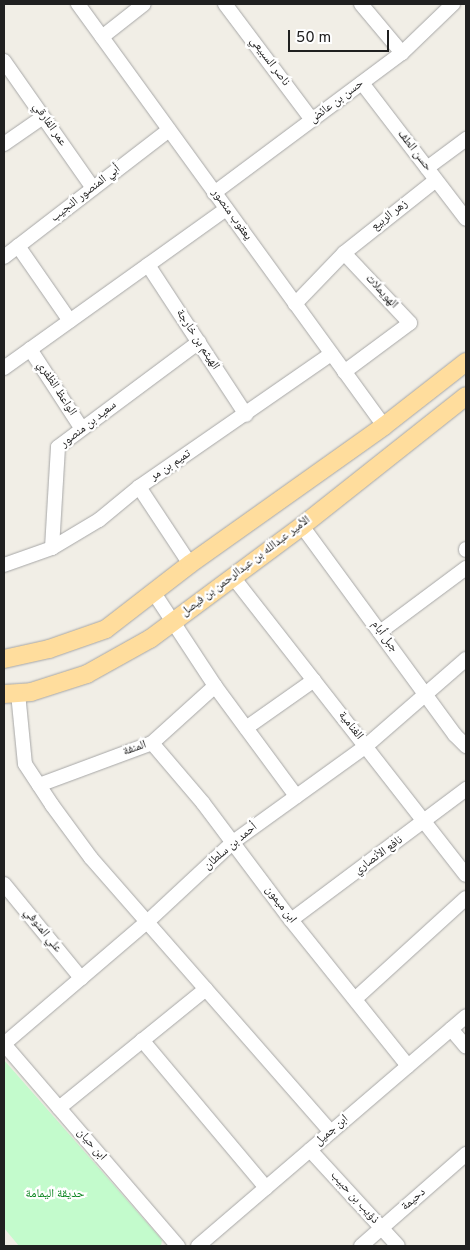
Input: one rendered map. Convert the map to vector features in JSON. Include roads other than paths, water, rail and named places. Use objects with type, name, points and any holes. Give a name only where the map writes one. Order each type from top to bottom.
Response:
[{"type":"main road","points":[[4,659],[49,649],[106,629],[154,594],[190,564],[384,426],[466,362]]},
{"type":"main road","name":"الأمير عبدالله بن عبدالرحمن بن فيصل","points":[[11,694],[31,692],[87,674],[150,639],[302,526],[466,396]]},
{"type":"street","name":"يعقوب منصور","points":[[78,4],[384,426]]},
{"type":"street","points":[[102,37],[144,4]]},
{"type":"street","name":"ناصر السبيعي","points":[[225,4],[312,120]]},
{"type":"street","points":[[361,4],[402,53]]},
{"type":"street","name":"حسن بن عائض","points":[[214,193],[402,53],[454,4]]},
{"type":"street","name":"عمر الفارقي","points":[[4,61],[93,188]]},
{"type":"street","name":"حسن الطف","points":[[362,83],[466,219]]},
{"type":"street","points":[[4,144],[43,117]]},
{"type":"street","name":"أبي المنصور النجيب","points":[[4,257],[169,130]]},
{"type":"street","points":[[427,168],[466,139]]},
{"type":"street","name":"زهر الربيع","points":[[344,253],[436,180]]},
{"type":"street","points":[[4,368],[226,209]]},
{"type":"street","points":[[18,246],[70,321]]},
{"type":"street","points":[[295,304],[344,253]]},
{"type":"street","name":"الهويملات","points":[[344,253],[410,323],[344,372]]},
{"type":"street","name":"الهيثم بن خارجة","points":[[148,265],[246,415]]},
{"type":"street","name":"سعيد بن منصور","points":[[52,548],[58,447],[199,342]]},
{"type":"street","name":"الواعظ الظفري","points":[[30,349],[82,429]]},
{"type":"street","name":"تميم بن مر","points":[[4,565],[52,548],[100,520],[139,487],[246,415],[331,354]]},
{"type":"street","points":[[139,487],[190,564]]},
{"type":"street","name":"جبل أبام","points":[[302,526],[466,746]]},
{"type":"street","points":[[380,632],[466,568]]},
{"type":"street","name":"الغنامية","points":[[233,577],[466,875]]},
{"type":"street","points":[[154,594],[215,686],[296,796]]},
{"type":"street","name":"أحمد بن سلطان","points":[[4,1044],[147,922],[233,842],[366,746],[466,659]]},
{"type":"street","points":[[246,728],[314,680]]},
{"type":"street","name":"المنفة","points":[[39,785],[152,742],[215,686]]},
{"type":"street","points":[[11,694],[25,764],[91,858],[331,1132]]},
{"type":"street","name":"ابن ميمون","points":[[152,742],[233,842],[291,920],[408,1066]]},
{"type":"street","name":"نافع الأنصاري","points":[[291,920],[466,790]]},
{"type":"street","name":"علي المنوفي","points":[[4,884],[81,978]]},
{"type":"street","points":[[355,999],[466,898]]},
{"type":"street","points":[[58,1108],[206,989]]},
{"type":"street","name":"ابن جميل","points":[[198,1246],[466,1016]]},
{"type":"street","points":[[450,1029],[466,1047]]},
{"type":"street","points":[[142,1040],[266,1188]]},
{"type":"street","name":"ابن حيان","points":[[4,1044],[178,1246]]},
{"type":"street","name":"ذؤيب بن حبيب","points":[[310,1150],[398,1246]]},
{"type":"street","name":"دحيمة","points":[[361,1246],[466,1154]]},
{"type":"park label","name":"حديقة اليمامة","points":[[55,1195]]}]
